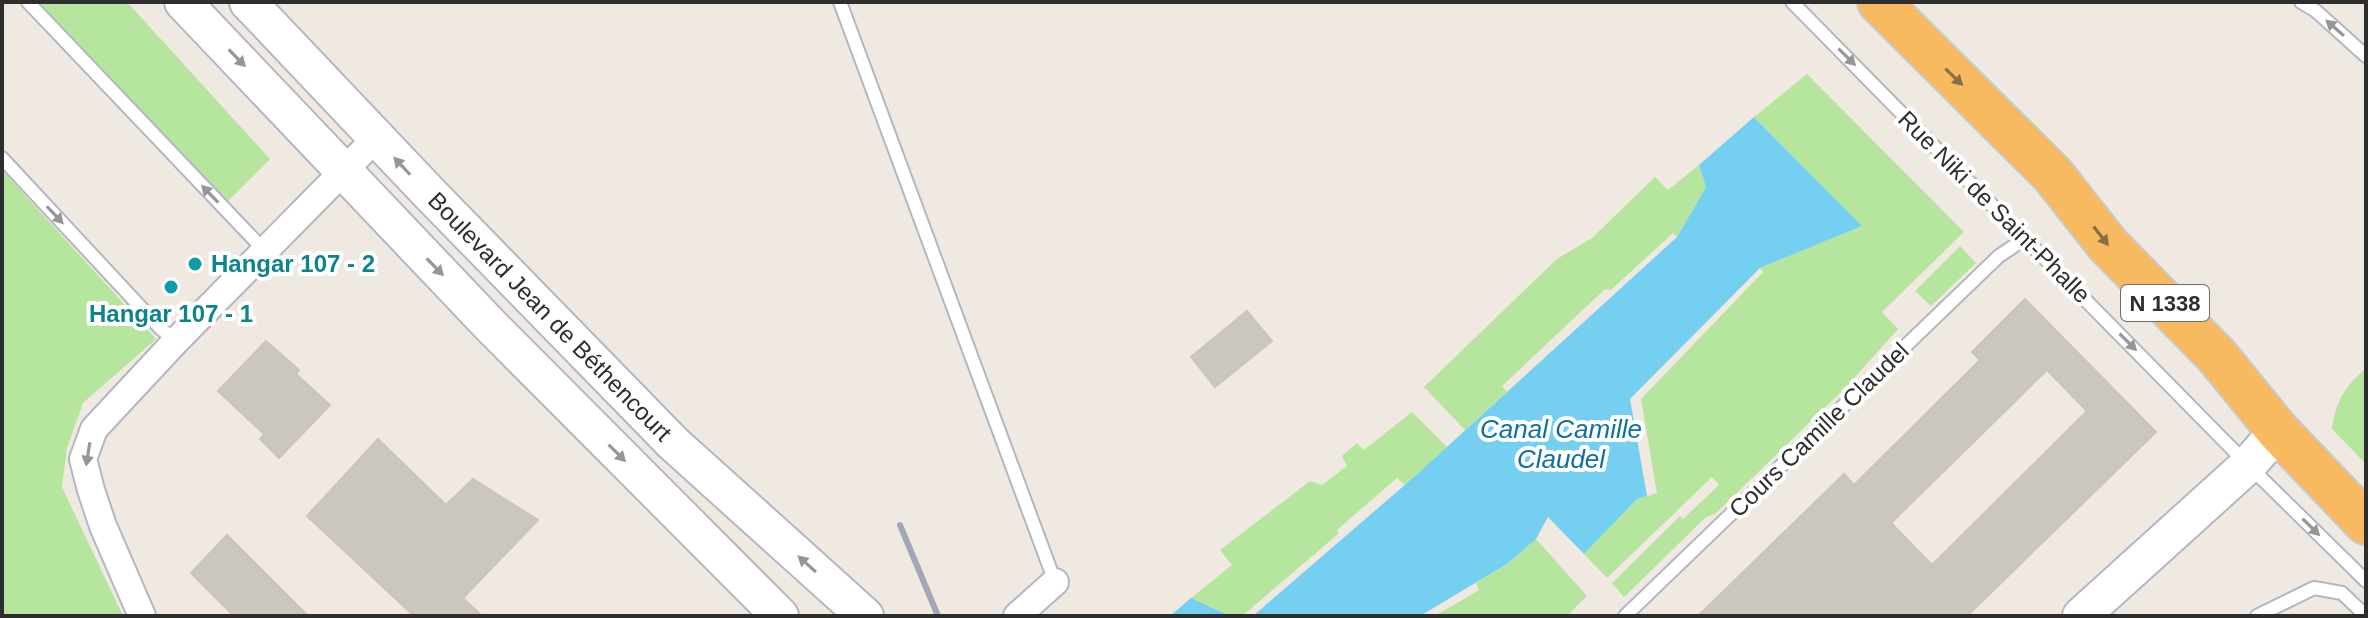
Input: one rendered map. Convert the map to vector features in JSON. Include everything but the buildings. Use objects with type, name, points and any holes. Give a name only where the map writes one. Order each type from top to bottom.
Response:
[{"type":"highway","name":"N 1338","points":[[1879,2],[2053,175],[2108,245],[2217,356],[2278,431],[2366,523]]},
{"type":"main road","name":"Boulevard Jean de Béthencourt","points":[[183,2],[491,326],[780,616]]},
{"type":"main road","name":"Boulevard Jean de Béthencourt","points":[[248,2],[673,443],[865,616]]},
{"type":"main road","points":[[2081,616],[2248,465],[2278,431]]},
{"type":"street","points":[[142,616],[103,526],[83,459],[94,429],[264,250],[376,138]]},
{"type":"street","points":[[1017,616],[1055,582]]},
{"type":"lane","points":[[28,2],[264,250]]},
{"type":"lane","points":[[840,2],[1055,582]]},
{"type":"lane","name":"Rue Niki de Saint-Phalle","points":[[1792,2],[2366,581]]},
{"type":"lane","points":[[2301,2],[2316,11],[2366,56]]},
{"type":"lane","points":[[2,158],[160,328],[176,341]]},
{"type":"lane","name":"Cours Camille Claudel","points":[[1625,616],[1999,256],[2014,246]]},
{"type":"lane","points":[[2257,616],[2314,588],[2342,593],[2366,616]]},
{"type":"green space","points":[[39,2],[127,2],[270,159],[227,202]]},
{"type":"green space","points":[[1807,74],[1964,232],[1882,312],[1898,329],[1847,386],[1624,597],[1612,583],[1680,516],[1683,519],[1719,485],[1712,477],[1607,578],[1584,554],[1637,499],[1657,493],[1641,399],[1763,272],[1760,268],[1862,226],[1754,117]]},
{"type":"green space","points":[[1699,165],[1706,187],[1677,237],[1673,233],[1611,290],[1605,289],[1502,386],[1507,392],[1465,430],[1424,387],[1557,259],[1592,238],[1655,177],[1668,190]]},
{"type":"green space","points":[[2,170],[156,339],[83,403],[67,448],[62,487],[123,616],[2,616]]},
{"type":"green space","points":[[1960,246],[1976,263],[1931,306],[1915,291]]},
{"type":"green space","points":[[2366,368],[2366,464],[2332,429],[2343,395]]},
{"type":"green space","points":[[1412,412],[1447,447],[1405,485],[1397,478],[1338,529],[1338,534],[1242,616],[1230,616],[1191,598],[1232,565],[1220,550],[1310,481],[1322,485],[1347,466],[1342,456],[1357,443],[1364,450]]},
{"type":"green space","points":[[1536,539],[1587,596],[1567,616],[1435,616],[1479,590],[1476,583],[1507,564]]},
{"type":"water","name":"Canal Camille Claudel","points":[[1754,117],[1862,226],[1760,268],[1630,399],[1647,496],[1637,499],[1584,554],[1548,517],[1536,539],[1507,564],[1420,616],[1253,616],[1414,477],[1677,237],[1706,187],[1699,165]]},
{"type":"water","points":[[1191,598],[1230,616],[1170,616]]},
{"type":"railway","points":[[900,525],[938,616]]},
{"type":"place","name":"Hangar 107 - 2","points":[[195,264]]},
{"type":"place","name":"Hangar 107 - 1","points":[[171,287]]}]
